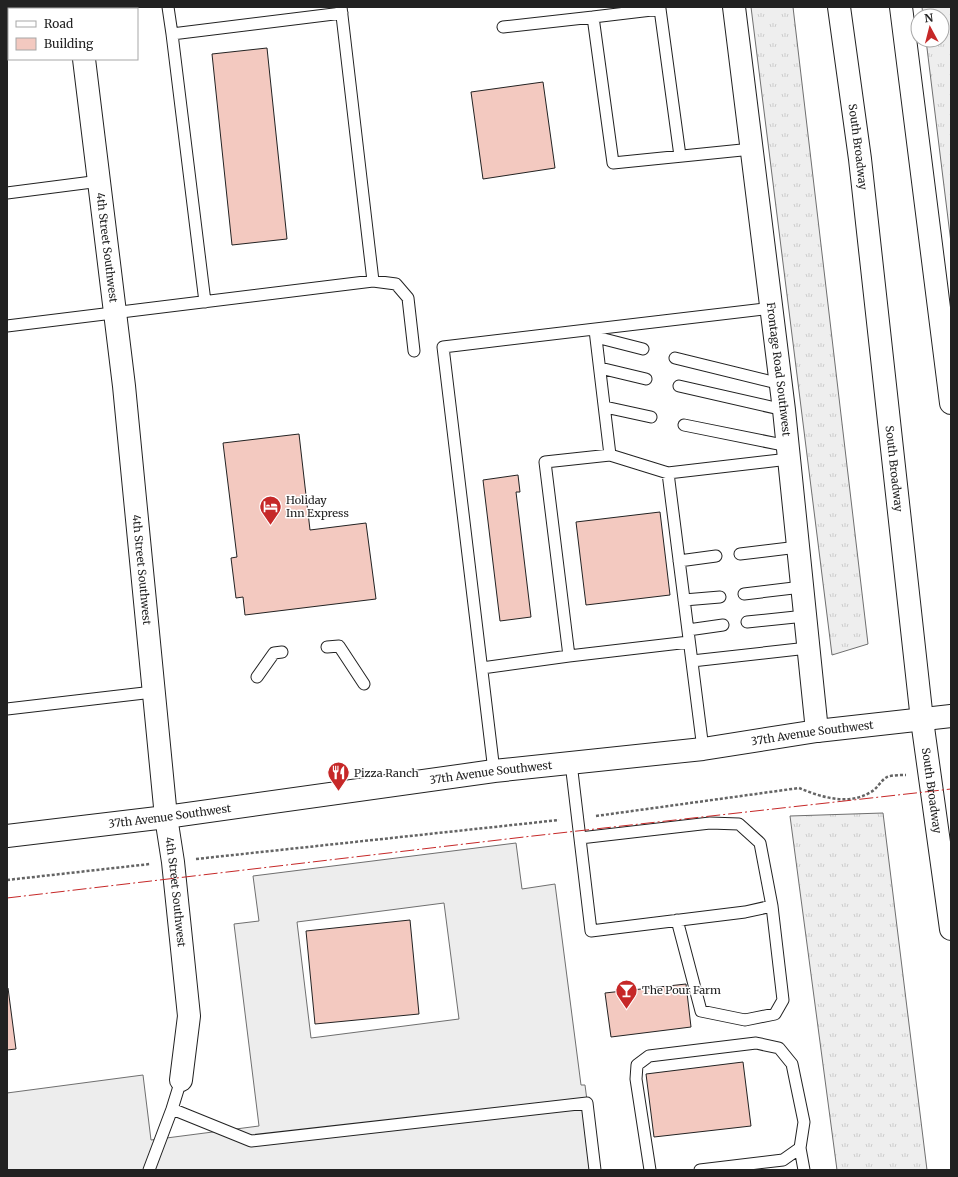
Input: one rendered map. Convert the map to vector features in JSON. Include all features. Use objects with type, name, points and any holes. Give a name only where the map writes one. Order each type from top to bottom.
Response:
[{"type":"main road","name":"Frontage Road Southwest","points":[[734,7],[789,452],[817,731]]},
{"type":"main road","name":"South Broadway","points":[[839,7],[860,159],[922,720],[951,929]]},
{"type":"main road","points":[[901,7],[951,403]]},
{"type":"main road","name":"4th Street Southwest","points":[[84,60],[116,313],[153,692],[189,1016],[181,1080]]},
{"type":"main road","name":"37th Avenue Southwest","points":[[7,836],[166,816],[494,771],[702,749],[817,731],[951,716]]},
{"type":"lane","points":[[168,7],[205,302]]},
{"type":"lane","points":[[503,27],[660,8],[680,156]]},
{"type":"lane","points":[[172,34],[341,10],[373,281]]},
{"type":"lane","points":[[593,17],[613,164],[752,149]]},
{"type":"lane","points":[[7,193],[100,181]]},
{"type":"lane","points":[[7,326],[373,281],[396,284],[408,298],[414,351]]},
{"type":"lane","points":[[494,771],[443,348],[596,333],[772,308]]},
{"type":"lane","points":[[596,333],[643,349]]},
{"type":"lane","points":[[596,333],[610,454]]},
{"type":"lane","points":[[675,358],[781,384]]},
{"type":"lane","points":[[600,368],[646,379]]},
{"type":"lane","points":[[679,386],[784,410]]},
{"type":"lane","points":[[605,407],[651,417]]},
{"type":"lane","points":[[684,425],[789,452]]},
{"type":"lane","points":[[570,656],[545,462],[610,454],[668,473],[789,452]]},
{"type":"lane","points":[[668,473],[702,749]]},
{"type":"lane","points":[[740,554],[798,547]]},
{"type":"lane","points":[[679,561],[716,556]]},
{"type":"lane","points":[[744,594],[802,587]]},
{"type":"lane","points":[[684,600],[720,597]]},
{"type":"lane","points":[[747,622],[805,616]]},
{"type":"lane","points":[[688,630],[723,625]]},
{"type":"lane","points":[[482,668],[689,642]]},
{"type":"lane","points":[[327,647],[339,646],[364,684]]},
{"type":"lane","points":[[692,661],[808,648]]},
{"type":"lane","points":[[257,677],[274,653],[282,652]]},
{"type":"lane","points":[[7,709],[153,692]]},
{"type":"lane","points":[[571,763],[591,931],[745,912],[772,906]]},
{"type":"lane","points":[[580,838],[710,823],[739,824],[760,843],[772,906],[783,1000],[775,1014],[745,1020],[700,1011],[677,920]]},
{"type":"lane","points":[[650,1170],[636,1079],[637,1065],[649,1056],[756,1043],[779,1048],[792,1064],[804,1122],[800,1148],[804,1170]]},
{"type":"lane","points":[[149,1170],[172,1109],[181,1080]]},
{"type":"lane","points":[[172,1109],[251,1141],[587,1103],[595,1170]]},
{"type":"lane","points":[[700,1170],[783,1160],[800,1148]]},
{"type":"path","points":[[600,815],[799,788],[821,796],[835,799],[848,799],[861,797],[872,792],[887,777]]},
{"type":"path","points":[[217,857],[556,820]]},
{"type":"path","points":[[7,880],[121,867]]},
{"type":"green space","points":[[751,7],[793,7],[868,644],[832,655]]},
{"type":"green space","points":[[951,7],[951,243],[927,48],[950,48],[950,8],[922,8]]},
{"type":"green space","points":[[883,813],[927,1170],[837,1170],[790,816]]},
{"type":"shaded area","points":[[516,843],[522,889],[555,884],[581,1085],[585,1085],[596,1170],[7,1170],[7,1093],[143,1075],[151,1140],[259,1126],[234,924],[259,921],[253,876]],"holes":[[[444,903],[459,1019],[311,1038],[297,922]]]},
{"type":"building","points":[[267,48],[287,239],[232,245],[212,54]]},
{"type":"building","points":[[543,82],[555,168],[483,179],[471,92]]},
{"type":"building","name":"Holiday Inn Express","points":[[299,434],[310,530],[366,523],[376,599],[245,615],[243,597],[236,598],[231,558],[237,557],[223,443]]},
{"type":"building","points":[[518,475],[520,492],[516,492],[531,617],[500,621],[483,480]]},
{"type":"building","points":[[660,512],[670,595],[586,605],[576,522]]},
{"type":"building","points":[[410,920],[419,1014],[315,1024],[306,931]]},
{"type":"building","points":[[686,984],[691,1027],[611,1037],[605,993]]},
{"type":"building","points":[[8,988],[16,1049],[7,1050],[7,989]]},
{"type":"building","points":[[743,1062],[751,1126],[654,1137],[646,1074]]},
{"type":"power","points":[[7,898],[524,837],[951,789]]},
{"type":"place","name":"Holiday Inn Express","points":[[271,526]]},
{"type":"place","name":"Pizza Ranch","points":[[339,792]]},
{"type":"place","name":"The Pour Farm","points":[[626,1010]]}]
